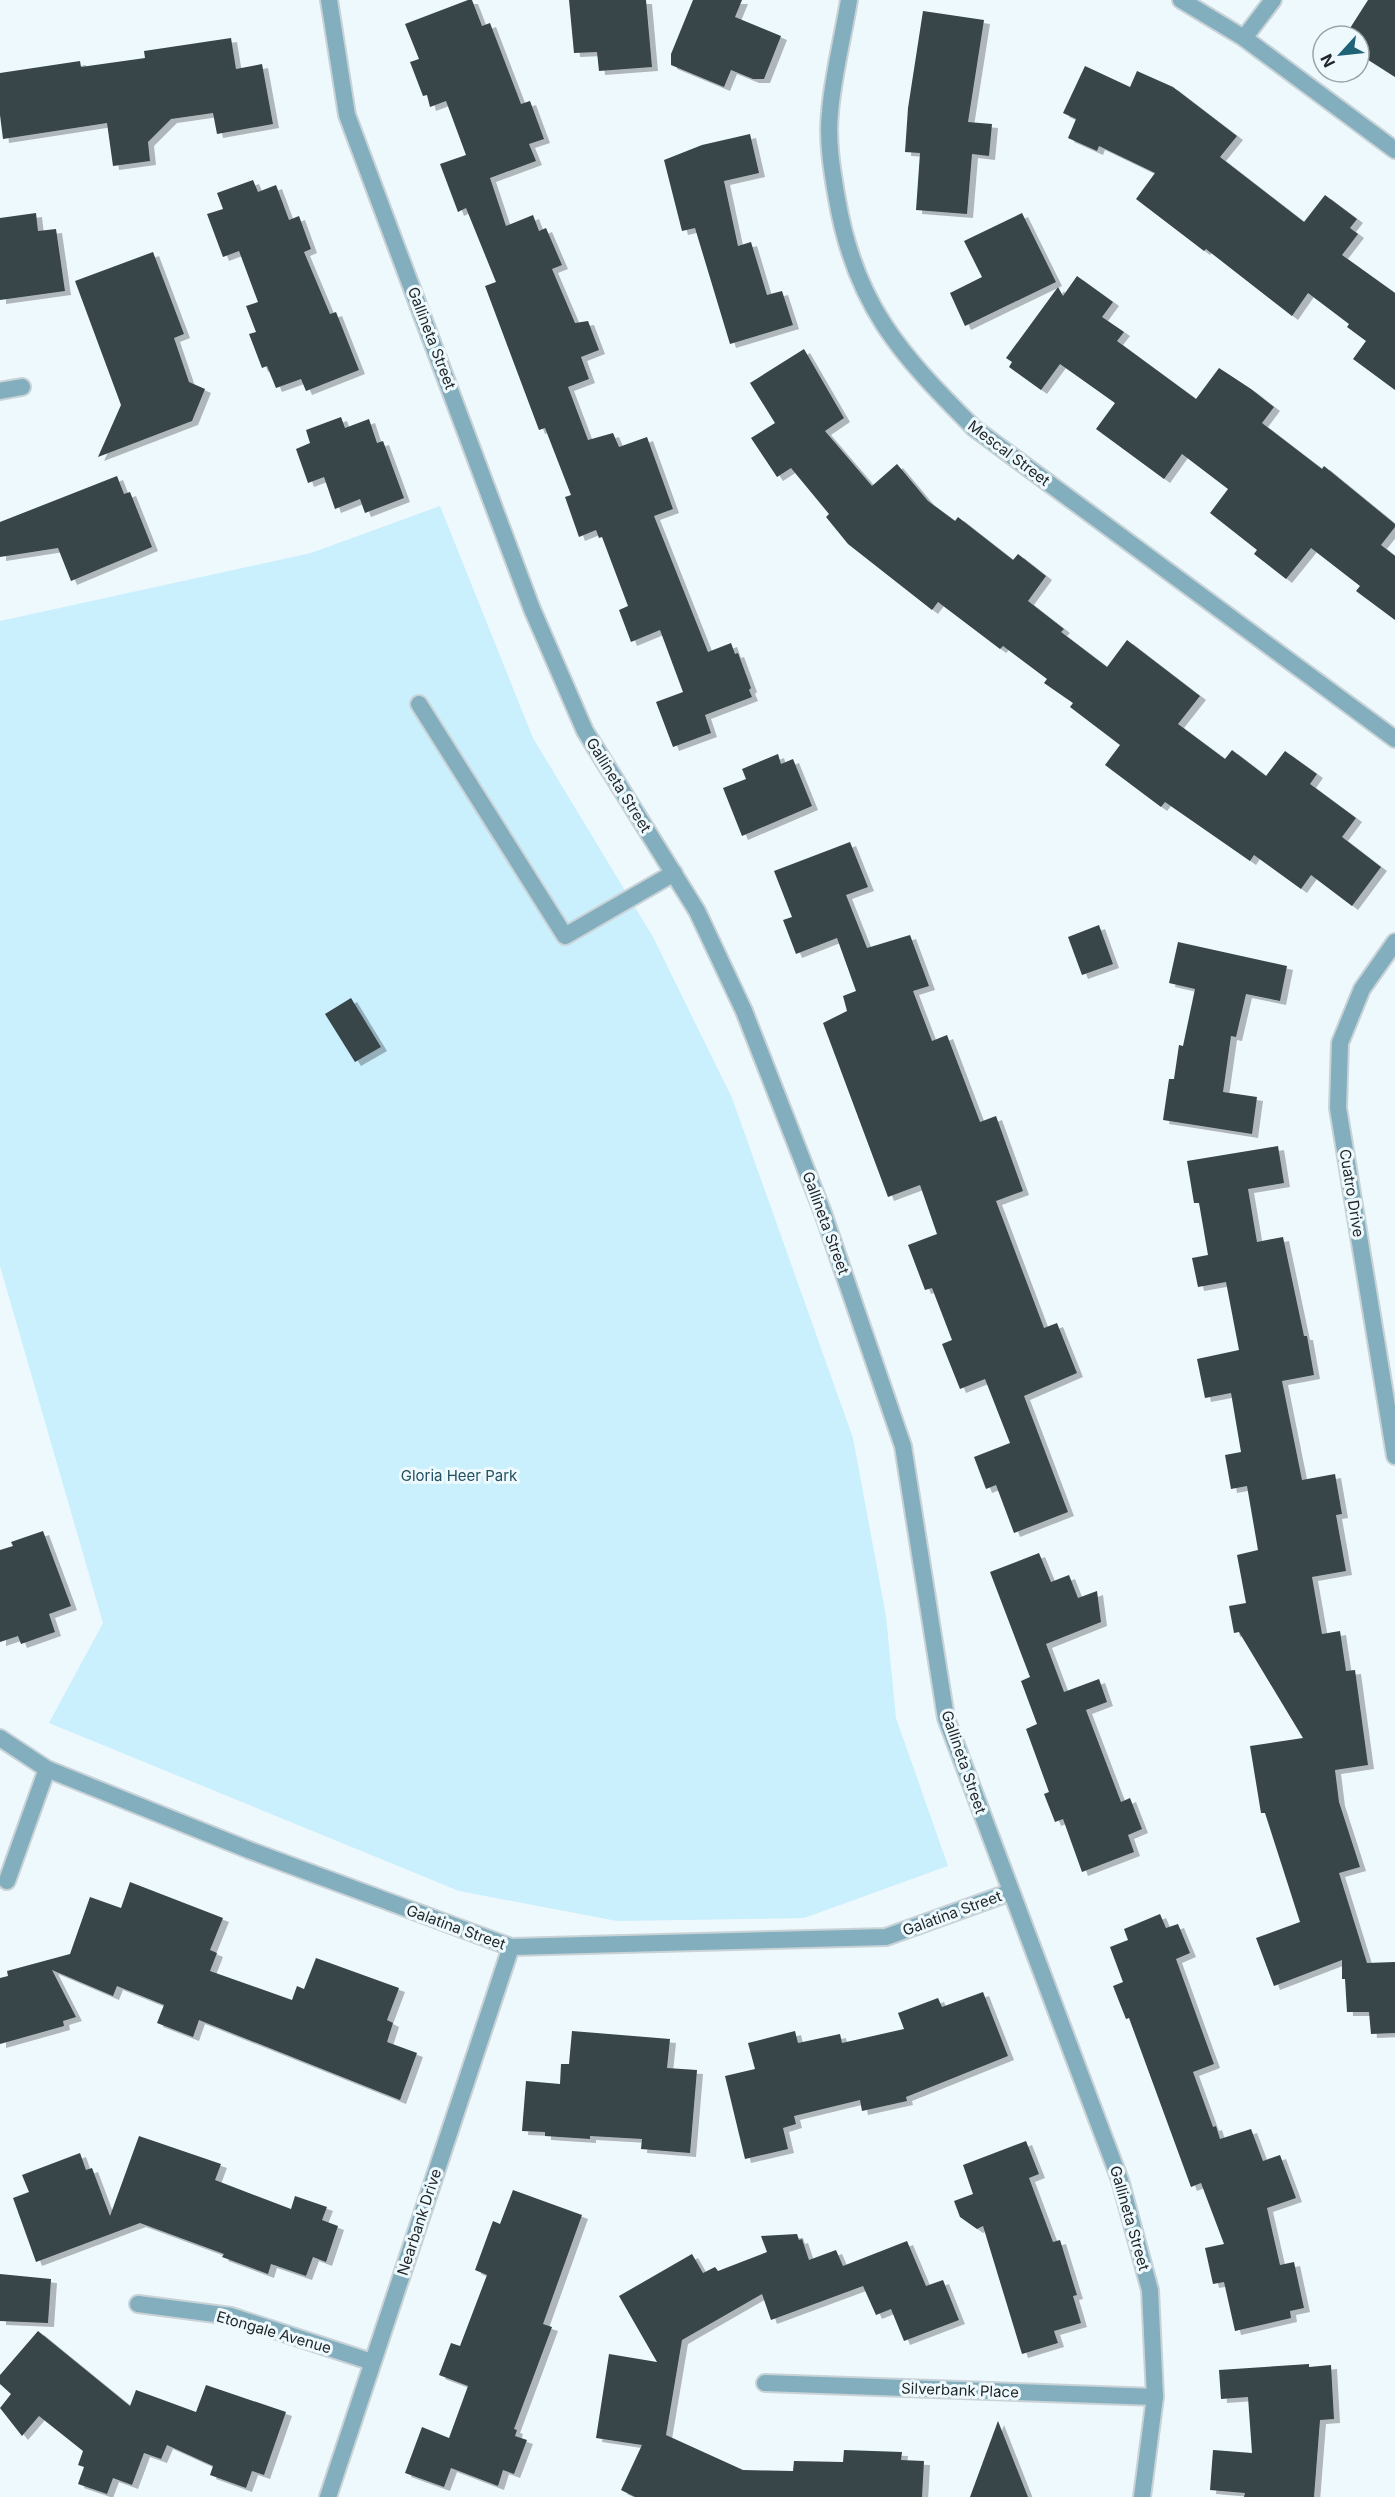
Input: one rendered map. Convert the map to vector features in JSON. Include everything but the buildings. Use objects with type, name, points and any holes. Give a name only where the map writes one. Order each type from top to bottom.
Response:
[{"type":"street","name":"Gallineta Street","points":[[329,0],[347,115],[532,609],[585,731],[698,911],[744,1011],[823,1213],[903,1446],[946,1718],[1120,2180],[1150,2290],[1155,2397],[1142,2497]]},
{"type":"street","name":"Mescal Street","points":[[849,0],[830,112],[830,157],[842,230],[851,262],[881,323],[924,379],[974,428],[1395,739]]},
{"type":"street","points":[[1181,0],[1244,38],[1395,150]]},
{"type":"street","points":[[1244,38],[1273,0]]},
{"type":"street","points":[[0,391],[21,387]]},
{"type":"street","points":[[419,704],[565,936],[674,873]]},
{"type":"street","name":"Cuatro Drive","points":[[1395,942],[1362,989],[1340,1043],[1338,1108],[1395,1456]]},
{"type":"street","name":"Galatina Street","points":[[0,1738],[46,1769],[249,1850],[511,1947],[886,1937],[1011,1892]]},
{"type":"street","points":[[7,1881],[46,1769]]},
{"type":"street","name":"Nearbank Drive","points":[[328,2497],[511,1947]]},
{"type":"street","name":"Etongale Avenue","points":[[138,2304],[231,2316],[372,2362]]},
{"type":"street","name":"Silverbank Place","points":[[765,2383],[1155,2397]]},
{"type":"green space","name":"Gloria Heer Park","points":[[440,506],[533,738],[653,937],[732,1098],[853,1438],[886,1616],[896,1718],[948,1866],[804,1918],[617,1921],[459,1891],[49,1723],[103,1623],[0,1266],[0,621],[311,553]]}]
